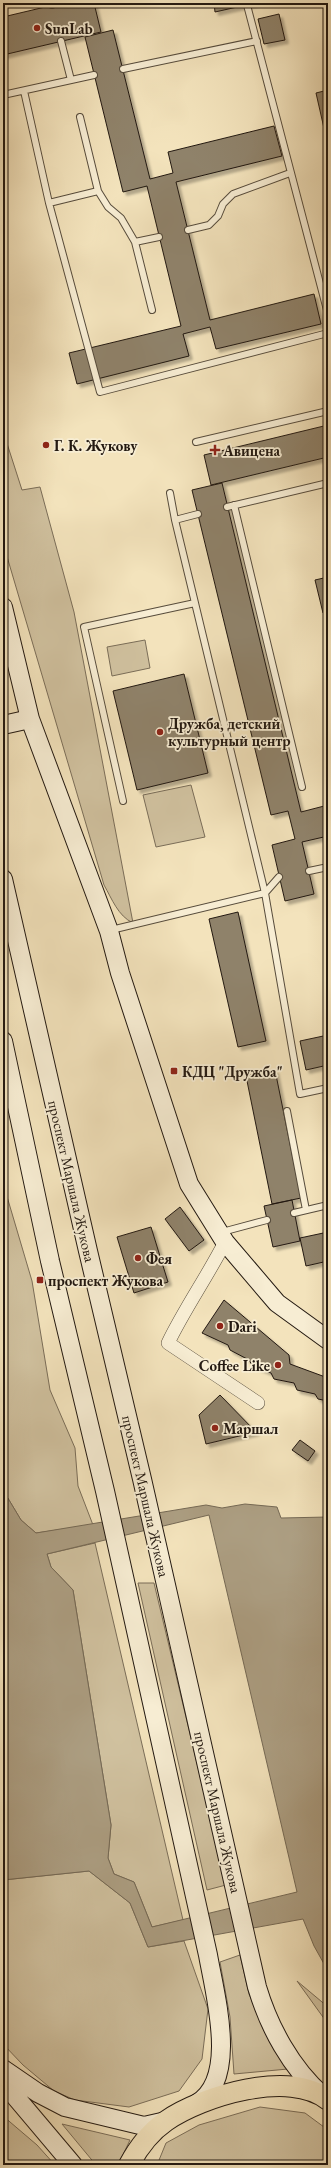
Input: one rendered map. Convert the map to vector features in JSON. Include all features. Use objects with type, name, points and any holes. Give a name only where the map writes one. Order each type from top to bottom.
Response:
[{"type":"main road","points":[[3,607],[30,719],[109,931],[120,973],[188,1184],[222,1238],[277,1303],[328,1340]]},
{"type":"main road","points":[[3,725],[30,719]]},
{"type":"main road","name":"проспект Маршала Жукова","points":[[3,879],[260,1998],[270,2021],[297,2068],[326,2098]]},
{"type":"main road","points":[[3,1041],[50,1261],[106,1491],[195,1893],[208,1956],[220,2039],[219,2065],[216,2079],[210,2092],[204,2099],[166,2121],[146,2138],[129,2165]]},
{"type":"main road","points":[[3,2069],[38,2093],[65,2107],[144,2126],[166,2121]]},
{"type":"main road","points":[[3,2082],[73,2165]]},
{"type":"main road","points":[[190,2108],[237,2091],[262,2088],[300,2088],[326,2098]]},
{"type":"street","points":[[222,1238],[204,1283],[180,1319],[168,1343],[258,1403]]},
{"type":"lane","points":[[247,5],[328,314]]},
{"type":"lane","points":[[61,41],[71,80]]},
{"type":"lane","points":[[123,69],[257,41]]},
{"type":"lane","points":[[3,95],[94,75]]},
{"type":"lane","points":[[24,91],[49,203],[100,392],[328,333]]},
{"type":"lane","points":[[80,117],[98,192],[108,207],[121,218],[135,242],[152,310]]},
{"type":"lane","points":[[188,230],[209,225],[218,216],[223,204],[233,194],[290,173]]},
{"type":"lane","points":[[49,203],[98,192]]},
{"type":"lane","points":[[135,242],[159,236]]},
{"type":"lane","points":[[196,442],[328,411]]},
{"type":"lane","points":[[227,507],[328,483]]},
{"type":"lane","points":[[170,493],[175,520],[266,893],[300,1094],[328,1088]]},
{"type":"lane","points":[[234,505],[302,787]]},
{"type":"lane","points":[[175,520],[198,514]]},
{"type":"lane","points":[[123,801],[84,628],[195,603]]},
{"type":"lane","points":[[309,871],[328,867]]},
{"type":"lane","points":[[109,931],[266,893],[279,877]]},
{"type":"lane","points":[[287,1110],[306,1210]]},
{"type":"lane","points":[[294,1213],[328,1205]]},
{"type":"lane","points":[[222,1238],[267,1220]]},
{"type":"shaded area","points":[[3,431],[22,490],[40,487],[74,612],[133,923],[119,912],[104,885],[3,543]]},
{"type":"shaded area","points":[[145,640],[150,668],[112,676],[107,647]]},
{"type":"shaded area","points":[[191,785],[205,837],[156,847],[143,795]]},
{"type":"shaded area","points":[[3,1183],[32,1281],[50,1390],[75,1448],[78,1486],[93,1525],[36,1533],[21,1520],[3,1490]]},
{"type":"shaded area","points":[[3,1490],[21,1520],[36,1533],[206,1505],[222,1508],[245,1504],[277,1507],[281,1518],[328,1517],[328,1971],[314,1946],[303,1919],[148,1947],[130,1903],[89,1871],[3,1880]],"holes":[[[209,1515],[297,1892],[152,1927],[134,1882],[114,1874],[108,1858],[111,1825],[73,1590],[51,1567],[47,1554]]]},
{"type":"shaded area","points":[[95,1543],[183,1920],[152,1927],[134,1882],[114,1874],[108,1858],[111,1825],[73,1590],[51,1567],[47,1554]]},
{"type":"shaded area","points":[[138,1583],[154,1583],[226,1885],[207,1890]]},
{"type":"shaded area","points":[[89,1871],[130,1903],[148,1947],[184,1941],[208,2009],[202,2059],[179,2091],[129,2107],[75,2100],[54,2091],[23,2065],[3,2044],[3,1880]]},
{"type":"shaded area","points":[[240,1955],[249,1994],[262,2024],[288,2069],[234,2074],[230,2017],[220,1962]]},
{"type":"shaded area","points":[[297,1981],[328,2007],[328,2024]]},
{"type":"shaded area","points":[[260,2107],[305,2113],[328,2130],[328,2165],[157,2165],[166,2143],[199,2125]]},
{"type":"shaded area","points":[[3,2116],[37,2145],[55,2165],[3,2165]]},
{"type":"shaded area","points":[[62,2124],[130,2140],[118,2165],[96,2165]]},
{"type":"building","points":[[62,3],[94,3],[101,32],[3,55],[3,17]]},
{"type":"building","points":[[214,3],[255,3],[215,12]]},
{"type":"building","points":[[279,14],[285,40],[264,44],[258,19]]},
{"type":"building","points":[[113,30],[150,179],[173,173],[168,152],[274,126],[282,156],[176,182],[210,320],[314,294],[321,324],[216,349],[210,327],[183,334],[189,356],[77,384],[69,353],[181,326],[147,186],[123,192],[85,37]]},
{"type":"building","points":[[328,90],[328,146],[316,93]]},
{"type":"building","points":[[328,425],[328,457],[211,485],[204,455]]},
{"type":"building","points":[[222,483],[301,812],[328,805],[328,836],[302,842],[314,894],[285,901],[272,845],[295,839],[288,811],[271,815],[192,490]]},
{"type":"building","points":[[328,577],[328,612],[323,613],[315,580]]},
{"type":"building","name":"Дружба, детский культурный центр","points":[[184,674],[208,773],[137,790],[113,691]]},
{"type":"building","points":[[238,912],[266,1041],[238,1047],[209,919]]},
{"type":"building","points":[[328,1035],[328,1065],[306,1070],[300,1041]]},
{"type":"building","points":[[275,1070],[301,1198],[272,1204],[246,1076]]},
{"type":"building","points":[[292,1200],[300,1241],[273,1247],[264,1206]]},
{"type":"building","points":[[180,1207],[204,1240],[189,1251],[165,1219]]},
{"type":"building","points":[[151,1227],[168,1282],[134,1293],[117,1237]]},
{"type":"building","points":[[328,1232],[328,1261],[306,1266],[300,1238]]},
{"type":"building","points":[[224,1300],[289,1355],[290,1364],[328,1378],[328,1401],[318,1399],[315,1394],[297,1390],[294,1383],[274,1379],[271,1373],[252,1365],[249,1360],[230,1350],[228,1345],[202,1333]]},
{"type":"building","points":[[220,1395],[256,1432],[206,1444],[199,1415]]},
{"type":"building","points":[[300,1440],[315,1451],[308,1461],[292,1450]]},
{"type":"place","name":"SunLab","points":[[37,28]]},
{"type":"place","name":"Г. К. Жукову","points":[[46,445]]},
{"type":"place","name":"Авицена","points":[[215,450]]},
{"type":"place","name":"Дружба, детский культурный центр","points":[[160,732]]},
{"type":"place","name":"КДЦ \"Дружба\"","points":[[174,1071]]},
{"type":"place","name":"Фея","points":[[138,1258]]},
{"type":"place","name":"проспект Жукова","points":[[40,1280]]},
{"type":"place","name":"Dari","points":[[220,1326]]},
{"type":"place","name":"Coffee Like","points":[[278,1365]]},
{"type":"place","name":"Маршал","points":[[215,1428]]}]
